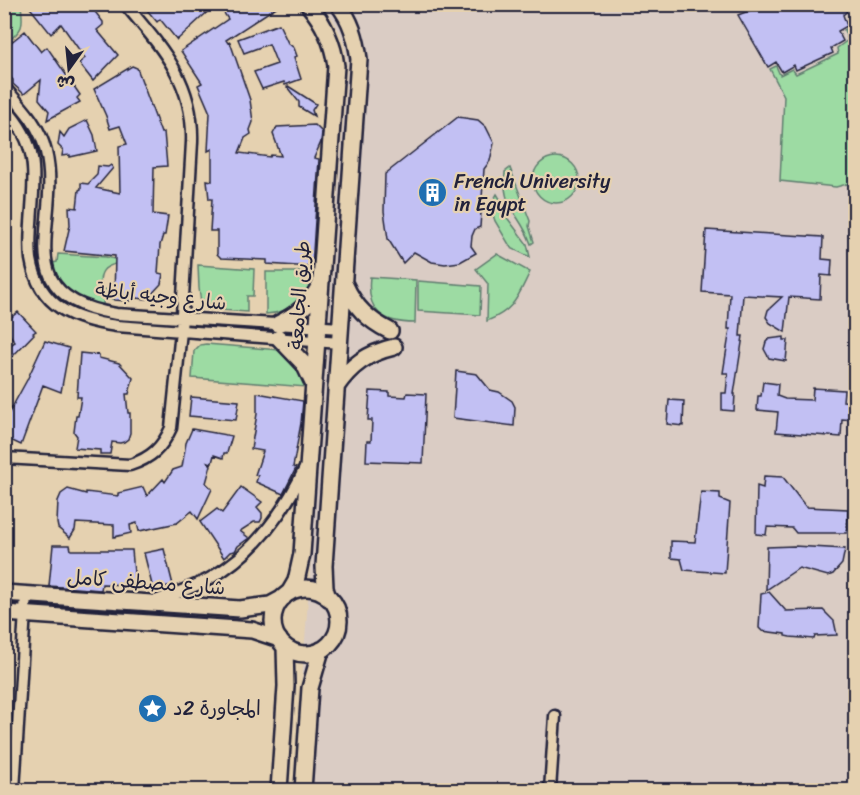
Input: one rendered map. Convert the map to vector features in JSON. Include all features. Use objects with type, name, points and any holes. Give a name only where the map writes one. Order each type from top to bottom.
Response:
[{"type":"street","points":[[4,458],[130,465],[156,452],[165,441],[171,428],[182,318],[192,142],[191,112],[176,69],[124,4]]},
{"type":"street","name":"طريق الجامعة","points":[[286,596],[296,581],[302,554],[336,66],[335,54],[327,31],[308,4]]},
{"type":"street","points":[[328,598],[324,566],[359,58],[357,41],[351,25],[338,4]]},
{"type":"street","name":"شارع وجيه أباظة","points":[[4,87],[30,116],[43,139],[49,179],[44,251],[50,272],[61,290],[78,303],[98,311],[182,318],[279,331],[340,335]]},
{"type":"street","name":"شارع وجيه أباظة","points":[[4,107],[23,132],[32,158],[34,172],[31,258],[45,293],[64,311],[87,322],[117,326],[181,331],[279,331]]},
{"type":"street","points":[[314,386],[304,364],[279,331],[313,297],[321,284]]},
{"type":"street","points":[[344,284],[351,299],[362,313],[390,331]]},
{"type":"street","points":[[336,387],[350,370],[367,356],[394,347]]},
{"type":"street","points":[[4,450],[18,459]]},
{"type":"street","points":[[150,603],[208,579],[235,561],[258,540],[279,515],[296,488],[308,459]]},
{"type":"street","points":[[279,790],[286,686],[282,643],[273,622],[278,605],[286,596],[299,590],[309,589],[320,592],[336,608],[339,624],[333,640],[321,650],[307,654],[299,653],[282,643]]},
{"type":"street","name":"شارع مصطفى كامل","points":[[4,593],[240,609],[270,605],[286,596]]},
{"type":"street","points":[[14,790],[26,595]]},
{"type":"street","name":"شارع مصطفى كامل","points":[[4,613],[252,630],[282,643]]},
{"type":"street","points":[[304,790],[310,688],[321,650]]},
{"type":"street","points":[[550,790],[555,716]]},
{"type":"shaded area","points":[[321,5],[855,5],[855,790],[294,790],[347,68],[341,35],[332,18]]},
{"type":"green space","points":[[5,4],[21,5],[22,23],[16,35],[5,44]]},
{"type":"green space","points":[[852,5],[856,5],[855,182],[836,187],[780,181],[784,96],[770,69],[776,66],[780,75],[792,69],[796,74],[838,54],[837,48],[848,40],[844,30],[854,23],[850,12]]},
{"type":"green space","points":[[556,157],[572,164],[579,180],[572,196],[556,203],[540,196],[533,180],[540,164]]},
{"type":"green space","points":[[510,168],[530,221],[529,226],[534,242],[531,244],[506,195],[505,172]]},
{"type":"green space","points":[[497,194],[503,204],[502,211],[527,244],[530,257],[511,248],[495,221],[490,206]]},
{"type":"green space","points":[[58,254],[119,260],[119,263],[106,268],[100,278],[101,288],[113,292],[113,299],[104,299],[102,309],[84,303],[70,293],[59,280],[52,263],[57,262]]},
{"type":"green space","points":[[497,254],[530,272],[519,295],[510,307],[487,321],[488,284],[476,269]]},
{"type":"green space","points":[[198,265],[254,269],[253,296],[247,296],[247,312],[220,310],[201,303]]},
{"type":"green space","points":[[266,272],[318,272],[299,302],[286,310],[266,314]]},
{"type":"green space","points":[[370,277],[416,280],[415,323],[394,321],[379,313],[371,299]]},
{"type":"green space","points":[[418,281],[481,286],[480,315],[418,311]]},
{"type":"green space","points":[[200,345],[280,350],[301,375],[306,387],[192,378],[194,351]]},
{"type":"building","points":[[27,4],[89,4],[103,22],[97,30],[118,55],[93,81],[79,63],[85,58],[61,24],[51,34]]},
{"type":"building","points":[[142,4],[216,4],[177,40],[160,19],[157,22]]},
{"type":"building","points":[[218,4],[281,4],[226,40],[230,42],[250,100],[253,122],[251,134],[245,138],[239,153],[281,156],[273,134],[277,127],[315,125],[322,132],[321,142],[314,158],[319,159],[312,267],[267,264],[267,260],[221,258],[217,254],[217,231],[210,231],[212,199],[209,199],[207,180],[212,181],[212,149],[208,151],[210,113],[198,85],[202,83],[181,51],[228,19]]},
{"type":"building","points":[[748,4],[844,4],[847,11],[843,15],[847,26],[838,31],[843,41],[831,48],[833,53],[796,70],[794,65],[782,72],[776,62],[768,67],[738,15],[751,10]]},
{"type":"building","points":[[279,24],[288,43],[294,48],[297,56],[294,57],[301,79],[285,85],[284,82],[262,89],[254,72],[277,64],[269,44],[244,53],[238,39]]},
{"type":"building","points":[[25,31],[41,52],[47,47],[80,95],[77,98],[80,102],[47,120],[49,111],[39,99],[41,80],[24,94],[13,84],[13,80],[4,70],[4,48]]},
{"type":"building","points":[[132,66],[137,68],[161,133],[164,132],[167,166],[154,167],[153,214],[168,216],[165,235],[160,245],[158,273],[163,274],[161,284],[147,299],[135,298],[129,301],[114,300],[115,256],[64,251],[70,225],[69,207],[77,208],[81,183],[88,184],[97,175],[98,166],[111,165],[113,168],[96,188],[120,193],[119,146],[127,144],[120,126],[110,129],[94,89]]},
{"type":"building","points":[[288,86],[316,104],[312,110],[314,116],[299,107],[299,102]]},
{"type":"building","name":"French University in Egypt","points":[[458,117],[478,120],[486,127],[494,143],[490,161],[484,169],[480,227],[475,229],[472,236],[471,246],[476,253],[460,262],[445,264],[432,262],[414,252],[403,263],[388,239],[384,211],[385,174]]},
{"type":"building","points":[[87,120],[94,135],[97,151],[70,157],[70,155],[62,156],[63,150],[58,145],[60,132],[64,137],[69,129]]},
{"type":"building","points":[[706,230],[823,237],[822,259],[832,260],[831,276],[821,275],[820,299],[789,297],[785,332],[770,323],[766,317],[768,310],[782,297],[743,295],[740,336],[743,336],[734,394],[734,411],[722,410],[722,393],[726,393],[728,373],[723,373],[730,329],[728,329],[730,294],[702,292]]},
{"type":"building","points":[[18,312],[36,331],[7,362],[4,349],[15,342],[8,332],[4,331],[4,323]]},
{"type":"building","points":[[784,337],[784,340],[788,340],[786,361],[769,358],[764,349],[766,342],[769,339]]},
{"type":"building","points":[[45,341],[69,348],[61,392],[43,385],[21,445],[4,437],[4,422]]},
{"type":"building","points":[[80,353],[99,355],[99,358],[119,363],[133,378],[129,394],[126,394],[128,413],[130,413],[130,433],[124,442],[112,442],[110,454],[100,454],[100,450],[75,448],[77,436],[74,432],[81,397],[77,397]]},
{"type":"building","points":[[456,371],[477,374],[490,390],[499,392],[512,401],[515,407],[514,426],[453,418]]},
{"type":"building","points":[[763,382],[778,384],[777,396],[785,399],[812,400],[813,388],[844,390],[843,401],[855,402],[855,420],[842,419],[841,437],[776,432],[778,412],[757,410],[758,396],[761,396]]},
{"type":"building","points":[[370,391],[389,392],[389,396],[406,397],[407,393],[426,394],[423,463],[366,461],[367,441],[371,441],[372,420],[368,420]]},
{"type":"building","points":[[257,393],[303,401],[293,467],[296,468],[283,494],[256,482],[258,476],[255,475],[263,451],[251,449],[257,414]]},
{"type":"building","points":[[191,397],[239,401],[236,420],[189,416]]},
{"type":"building","points":[[669,400],[684,401],[683,426],[667,424]]},
{"type":"building","points":[[192,429],[232,436],[227,453],[224,453],[223,458],[214,455],[212,463],[208,462],[211,465],[206,483],[212,489],[198,519],[192,511],[177,523],[139,531],[137,523],[130,525],[131,533],[114,537],[114,525],[76,523],[70,538],[58,528],[58,501],[61,494],[68,489],[86,494],[86,492],[118,496],[118,493],[143,487],[147,496],[163,479],[165,482],[173,470],[182,467],[186,443]]},
{"type":"building","points":[[764,476],[783,477],[806,507],[848,509],[847,533],[796,533],[792,528],[767,527],[766,535],[756,534],[757,486],[763,488]]},
{"type":"building","points":[[241,487],[262,502],[257,507],[262,513],[262,518],[260,522],[254,522],[240,531],[249,538],[224,558],[200,522],[217,509],[222,513]]},
{"type":"building","points":[[701,492],[720,493],[720,499],[730,503],[725,573],[684,570],[681,559],[671,558],[671,541],[695,542]]},
{"type":"building","points":[[53,545],[70,545],[71,550],[132,550],[135,585],[102,584],[101,590],[49,586]]},
{"type":"building","points":[[767,547],[845,549],[842,564],[828,576],[799,568],[766,590]]},
{"type":"building","points":[[164,549],[173,585],[153,589],[144,553]]},
{"type":"building","points":[[769,592],[786,611],[823,610],[834,621],[837,635],[815,636],[814,639],[762,631],[759,628],[761,594]]},
{"type":"place","name":"French University in Egypt","points":[[433,193]]},
{"type":"place","name":"المجاورة 2د","points":[[152,708]]}]
